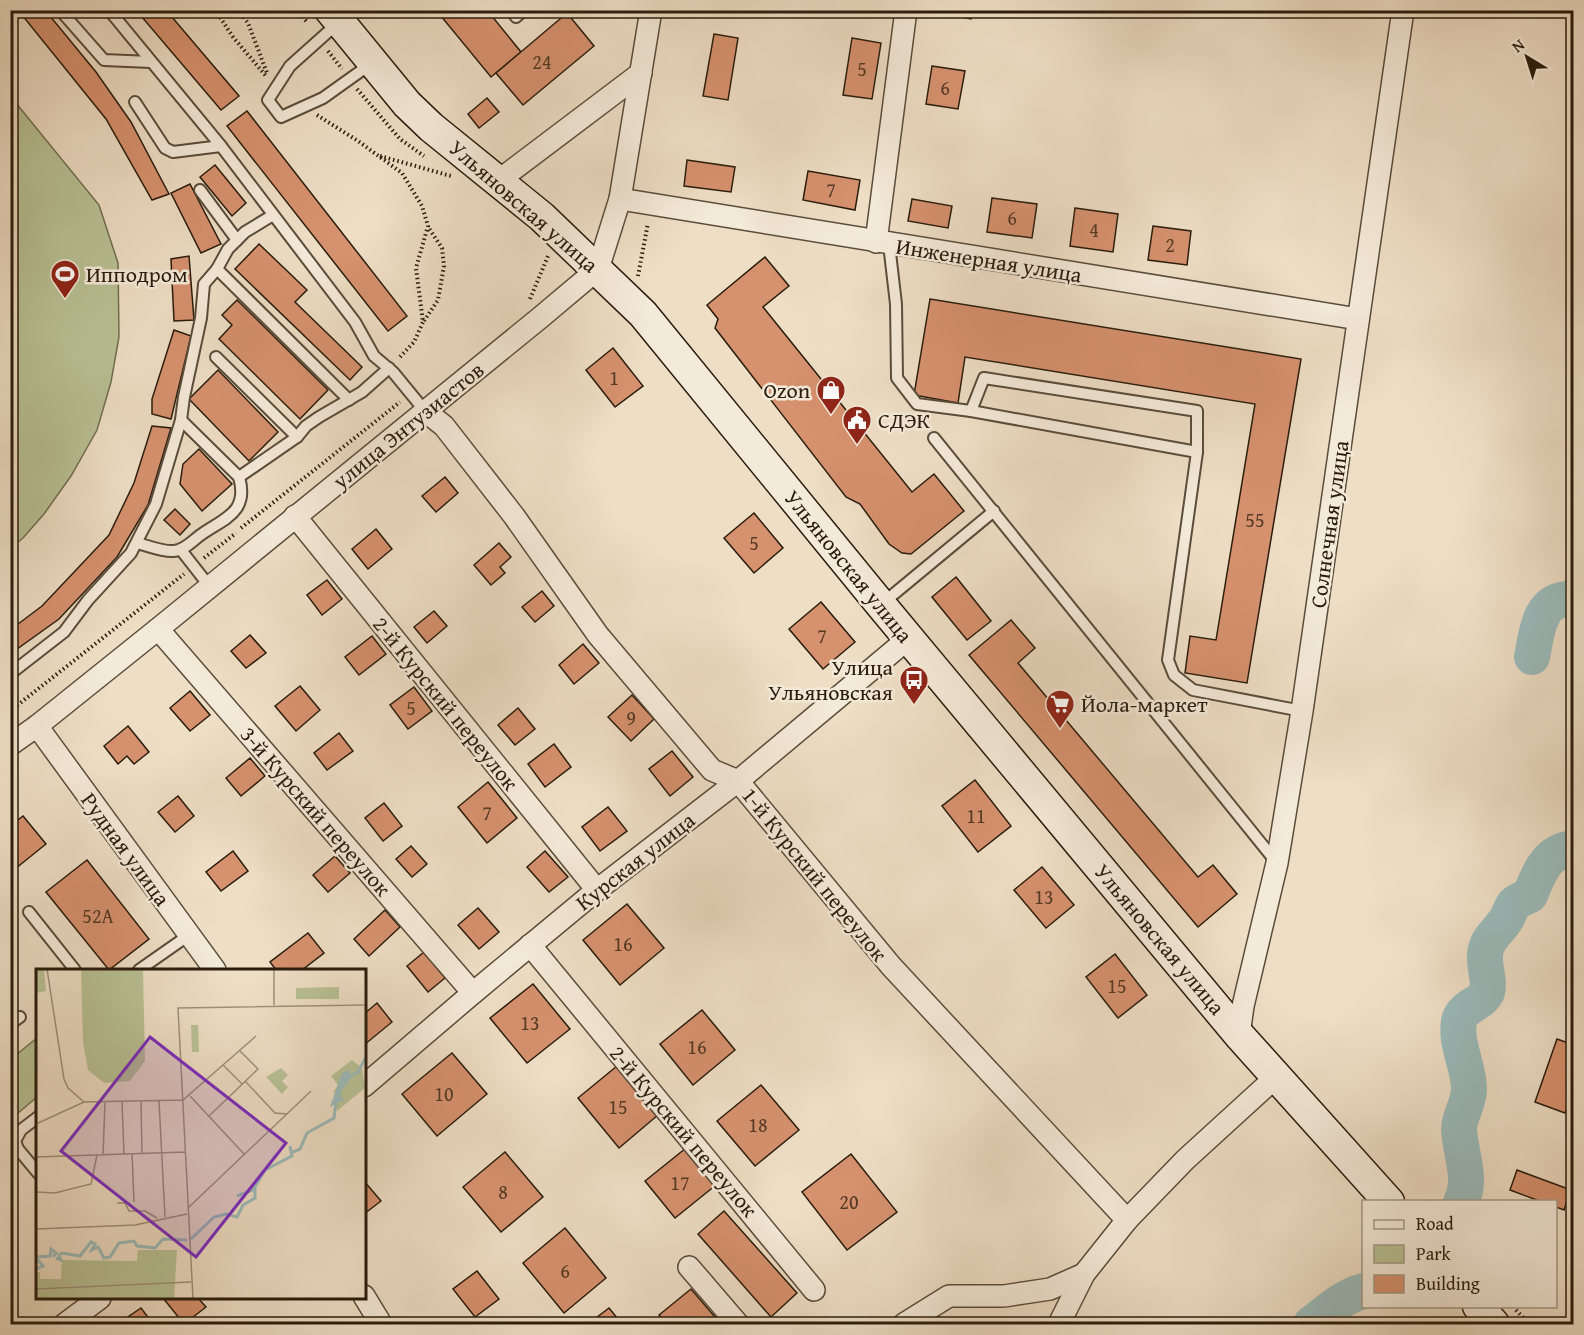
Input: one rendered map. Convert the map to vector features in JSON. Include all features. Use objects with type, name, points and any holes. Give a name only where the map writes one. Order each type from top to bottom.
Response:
[{"type":"main road","name":"Ульяновская улица","points":[[335,16],[407,104],[431,128],[542,217],[644,314],[881,605],[1239,1035],[1387,1200]]},
{"type":"main road","points":[[1480,1308],[1494,1324]]},
{"type":"street","points":[[598,269],[620,199],[651,10]]},
{"type":"street","points":[[882,243],[906,10]]},
{"type":"street","name":"Солнечная улица","points":[[1239,1035],[1243,1006],[1277,863],[1302,711],[1402,10]]},
{"type":"street","points":[[498,182],[641,73]]},
{"type":"street","name":"Инженерная улица","points":[[620,199],[1358,319]]},
{"type":"street","name":"улица Энтузиастов","points":[[10,745],[158,629],[598,269]]},
{"type":"street","name":"1-й Курский переулок","points":[[425,411],[444,426],[514,516],[598,635],[712,770],[738,781],[891,966],[1127,1220]]},
{"type":"street","name":"2-й Курский переулок","points":[[295,516],[597,890]]},
{"type":"street","name":"3-й Курский переулок","points":[[158,629],[473,993]]},
{"type":"street","name":"Курская улица","points":[[366,1084],[530,945],[738,781],[909,638]]},
{"type":"street","name":"Рудная улица","points":[[37,726],[214,969]]},
{"type":"street","name":"2-й Курский переулок","points":[[530,945],[814,1290]]},
{"type":"street","points":[[1059,1324],[1084,1274],[1127,1220],[1185,1160],[1277,1076]]},
{"type":"street","points":[[689,1267],[738,1324]]},
{"type":"street","points":[[904,1324],[949,1296],[1004,1296],[1050,1289],[1084,1274]]},
{"type":"street","points":[[65,1324],[99,1299]]},
{"type":"street","points":[[366,1299],[381,1324]]},
{"type":"lane","points":[[60,10],[104,60],[151,62]]},
{"type":"lane","points":[[109,10],[221,146],[355,322],[374,356],[389,368],[425,411]]},
{"type":"lane","points":[[511,10],[516,17],[524,10]]},
{"type":"lane","points":[[335,16],[290,66],[268,99],[280,117],[323,98],[372,63]]},
{"type":"lane","points":[[135,102],[165,148],[173,152],[221,146]]},
{"type":"lane","points":[[200,190],[237,240]]},
{"type":"lane","points":[[10,674],[64,632],[137,543],[156,504],[181,420],[201,318],[204,284],[228,249],[245,232],[273,215]]},
{"type":"lane","points":[[882,243],[896,304],[897,378],[917,404],[971,411],[1197,452]]},
{"type":"lane","points":[[216,269],[349,400]]},
{"type":"lane","points":[[216,357],[297,437]]},
{"type":"lane","points":[[239,477],[297,437],[306,426],[349,400],[389,368]]},
{"type":"lane","points":[[971,411],[984,378],[1197,411],[1197,452],[1168,660],[1174,675],[1192,690],[1302,711]]},
{"type":"lane","points":[[137,543],[172,552],[181,550],[203,532],[224,521],[241,499],[243,488],[239,477],[181,420]]},
{"type":"lane","points":[[934,438],[1277,863]]},
{"type":"lane","points":[[881,605],[994,511]]},
{"type":"lane","points":[[181,550],[210,586]]},
{"type":"lane","points":[[29,912],[74,969]]},
{"type":"lane","points":[[140,969],[189,935]]},
{"type":"lane","points":[[10,1024],[20,1017]]},
{"type":"lane","points":[[10,1138],[36,1119]]},
{"type":"lane","points":[[21,1130],[15,1141],[18,1149],[36,1171]]},
{"type":"path","points":[[215,10],[233,37],[269,79],[248,23],[238,10]]},
{"type":"path","points":[[304,107],[358,141],[402,173],[422,206],[428,226],[442,248],[444,266],[438,300],[423,322],[414,342],[389,368]]},
{"type":"path","points":[[423,322],[416,268],[428,226]]},
{"type":"path","points":[[529,302],[550,250]]},
{"type":"path","points":[[10,711],[411,394]]},
{"type":"path","points":[[1515,1308],[1529,1324]]},
{"type":"green space","name":"Ипподром","points":[[11,97],[99,205],[118,263],[119,337],[111,382],[97,430],[71,476],[44,514],[11,548]]},
{"type":"green space","points":[[36,1039],[36,1098],[11,1119],[11,1059]]},
{"type":"building","points":[[18,10],[45,10],[96,72],[131,122],[169,194],[152,200],[106,119]]},
{"type":"building","points":[[136,10],[166,10],[239,96],[221,110]]},
{"type":"building","points":[[436,10],[487,10],[521,52],[491,77]]},
{"type":"building","points":[[941,10],[973,10],[971,19],[940,13]]},
{"type":"building","points":[[567,13],[594,46],[523,105],[496,73]]},
{"type":"building","points":[[714,34],[738,38],[728,100],[703,96]]},
{"type":"building","points":[[852,38],[881,43],[872,99],[843,95]]},
{"type":"building","points":[[932,66],[965,71],[958,109],[926,104]]},
{"type":"building","points":[[487,98],[499,112],[479,128],[468,114]]},
{"type":"building","points":[[247,111],[407,316],[388,331],[227,126]]},
{"type":"building","points":[[687,160],[735,167],[731,192],[684,186]]},
{"type":"building","points":[[215,165],[246,203],[232,216],[200,177]]},
{"type":"building","points":[[808,171],[860,180],[855,210],[803,200]]},
{"type":"building","points":[[190,184],[221,244],[201,253],[171,193]]},
{"type":"building","points":[[992,198],[1037,204],[1032,238],[987,232]]},
{"type":"building","points":[[912,199],[952,206],[948,228],[908,221]]},
{"type":"building","points":[[1075,208],[1118,214],[1113,252],[1070,246]]},
{"type":"building","points":[[1153,226],[1191,231],[1187,265],[1148,260]]},
{"type":"building","points":[[259,244],[307,290],[295,302],[362,367],[350,380],[235,269]]},
{"type":"building","points":[[189,256],[194,320],[174,321],[171,259]]},
{"type":"building","points":[[765,257],[789,286],[763,307],[912,492],[934,474],[964,511],[911,554],[902,553],[889,544],[860,504],[846,497],[715,328],[718,319],[707,305]]},
{"type":"building","points":[[930,299],[1301,359],[1247,683],[1185,673],[1190,636],[1216,640],[1255,404],[965,357],[958,403],[914,395]]},
{"type":"building","points":[[237,300],[328,390],[300,419],[219,339],[232,325],[222,315]]},
{"type":"building","points":[[174,330],[191,336],[171,419],[152,414],[152,399]]},
{"type":"building","points":[[613,348],[643,386],[615,407],[586,370]]},
{"type":"building","points":[[218,370],[278,432],[249,461],[189,399]]},
{"type":"building","points":[[152,426],[171,428],[148,505],[117,557],[59,619],[10,654],[10,630],[42,606],[109,535],[134,483]]},
{"type":"building","points":[[199,449],[232,484],[202,511],[180,484],[183,464]]},
{"type":"building","points":[[445,477],[458,493],[436,512],[422,496]]},
{"type":"building","points":[[175,509],[190,524],[180,535],[164,520]]},
{"type":"building","points":[[754,513],[783,548],[754,573],[724,538]]},
{"type":"building","points":[[376,529],[392,549],[368,569],[352,549]]},
{"type":"building","points":[[499,543],[511,557],[500,567],[505,573],[491,585],[474,565]]},
{"type":"building","points":[[956,577],[991,621],[967,640],[932,597]]},
{"type":"building","points":[[327,580],[342,599],[322,615],[307,595]]},
{"type":"building","points":[[542,591],[554,606],[535,622],[522,607]]},
{"type":"building","points":[[821,602],[855,642],[823,669],[789,629]]},
{"type":"building","points":[[434,611],[447,626],[427,643],[414,627]]},
{"type":"building","points":[[1011,620],[1035,648],[1018,663],[1198,877],[1213,865],[1237,894],[1198,927],[969,655]]},
{"type":"building","points":[[250,635],[266,653],[246,668],[231,651]]},
{"type":"building","points":[[372,636],[386,654],[359,675],[345,657]]},
{"type":"building","points":[[583,644],[599,663],[574,684],[559,665]]},
{"type":"building","points":[[300,686],[320,710],[296,731],[275,706]]},
{"type":"building","points":[[414,687],[432,711],[408,729],[390,705]]},
{"type":"building","points":[[190,691],[210,715],[190,731],[170,708]]},
{"type":"building","points":[[632,695],[654,719],[631,741],[608,717]]},
{"type":"building","points":[[518,708],[535,729],[515,745],[498,725]]},
{"type":"building","points":[[128,726],[149,752],[134,764],[127,756],[118,764],[104,746]]},
{"type":"building","points":[[339,733],[353,751],[327,770],[314,753]]},
{"type":"building","points":[[554,744],[571,767],[545,787],[528,764]]},
{"type":"building","points":[[672,751],[693,777],[670,796],[649,769]]},
{"type":"building","points":[[250,758],[265,776],[241,796],[226,778]]},
{"type":"building","points":[[975,780],[1011,826],[978,852],[942,806]]},
{"type":"building","points":[[488,782],[517,818],[487,843],[458,807]]},
{"type":"building","points":[[178,796],[194,816],[175,832],[158,812]]},
{"type":"building","points":[[384,803],[402,826],[383,841],[365,818]]},
{"type":"building","points":[[608,807],[627,831],[600,851],[582,827]]},
{"type":"building","points":[[23,816],[46,844],[10,873],[10,826]]},
{"type":"building","points":[[411,846],[427,864],[412,877],[396,859]]},
{"type":"building","points":[[233,851],[248,871],[221,891],[206,872]]},
{"type":"building","points":[[545,851],[568,877],[549,892],[527,867]]},
{"type":"building","points":[[335,856],[350,873],[328,892],[313,875]]},
{"type":"building","points":[[87,860],[149,939],[108,969],[46,892]]},
{"type":"building","points":[[1042,867],[1074,905],[1046,928],[1014,890]]},
{"type":"building","points":[[627,904],[664,948],[620,985],[583,940]]},
{"type":"building","points":[[478,908],[499,932],[479,949],[458,925]]},
{"type":"building","points":[[385,910],[400,927],[369,956],[354,939]]},
{"type":"building","points":[[308,933],[324,953],[303,969],[275,969],[270,962]]},
{"type":"building","points":[[424,952],[445,978],[428,992],[407,966]]},
{"type":"building","points":[[1115,954],[1147,995],[1118,1018],[1086,977]]},
{"type":"building","points":[[533,984],[570,1029],[527,1063],[490,1018]]},
{"type":"building","points":[[377,1003],[392,1022],[366,1043],[366,1012]]},
{"type":"building","points":[[702,1010],[735,1050],[693,1085],[660,1044]]},
{"type":"building","points":[[1557,1039],[1574,1045],[1574,1088],[1565,1113],[1535,1102]]},
{"type":"building","points":[[452,1053],[487,1094],[437,1136],[402,1094]]},
{"type":"building","points":[[617,1066],[658,1115],[619,1148],[578,1098]]},
{"type":"building","points":[[761,1085],[799,1130],[755,1166],[717,1121]]},
{"type":"building","points":[[686,1148],[716,1185],[675,1218],[645,1181]]},
{"type":"building","points":[[505,1152],[543,1197],[501,1232],[463,1187]]},
{"type":"building","points":[[851,1154],[897,1212],[847,1250],[802,1192]]},
{"type":"building","points":[[1517,1170],[1571,1190],[1564,1210],[1557,1207],[1557,1200],[1537,1200],[1510,1190]]},
{"type":"building","points":[[366,1183],[381,1201],[366,1212]]},
{"type":"building","points":[[724,1211],[797,1293],[771,1317],[698,1234]]},
{"type":"building","points":[[565,1228],[606,1278],[564,1313],[523,1263]]},
{"type":"building","points":[[477,1271],[499,1299],[475,1317],[453,1289]]},
{"type":"building","points":[[691,1289],[721,1324],[667,1324],[659,1315]]},
{"type":"building","points":[[164,1299],[199,1299],[206,1307],[184,1324]]},
{"type":"building","points":[[141,1308],[153,1324],[129,1324],[125,1319]]},
{"type":"building","points":[[609,1308],[622,1324],[588,1324]]},
{"type":"waterway","points":[[1532,657],[1538,628],[1545,611],[1551,605],[1574,596]]},
{"type":"waterway","points":[[1462,1200],[1466,1176],[1459,1129],[1469,1089],[1460,1047],[1459,1021],[1464,1012],[1481,1000],[1487,992],[1485,955],[1490,940],[1514,904],[1530,895],[1540,871],[1550,858],[1564,850],[1574,848]]},
{"type":"waterway","points":[[1311,1324],[1342,1300],[1362,1292]]},
{"type":"place","name":"Ипподром","points":[[65,300]]},
{"type":"place","name":"Ozon","points":[[831,416]]},
{"type":"place","name":"СДЭК","points":[[857,446]]},
{"type":"place","name":"Улица Ульяновская","points":[[914,706]]},
{"type":"place","name":"Йола-маркет","points":[[1060,730]]}]
